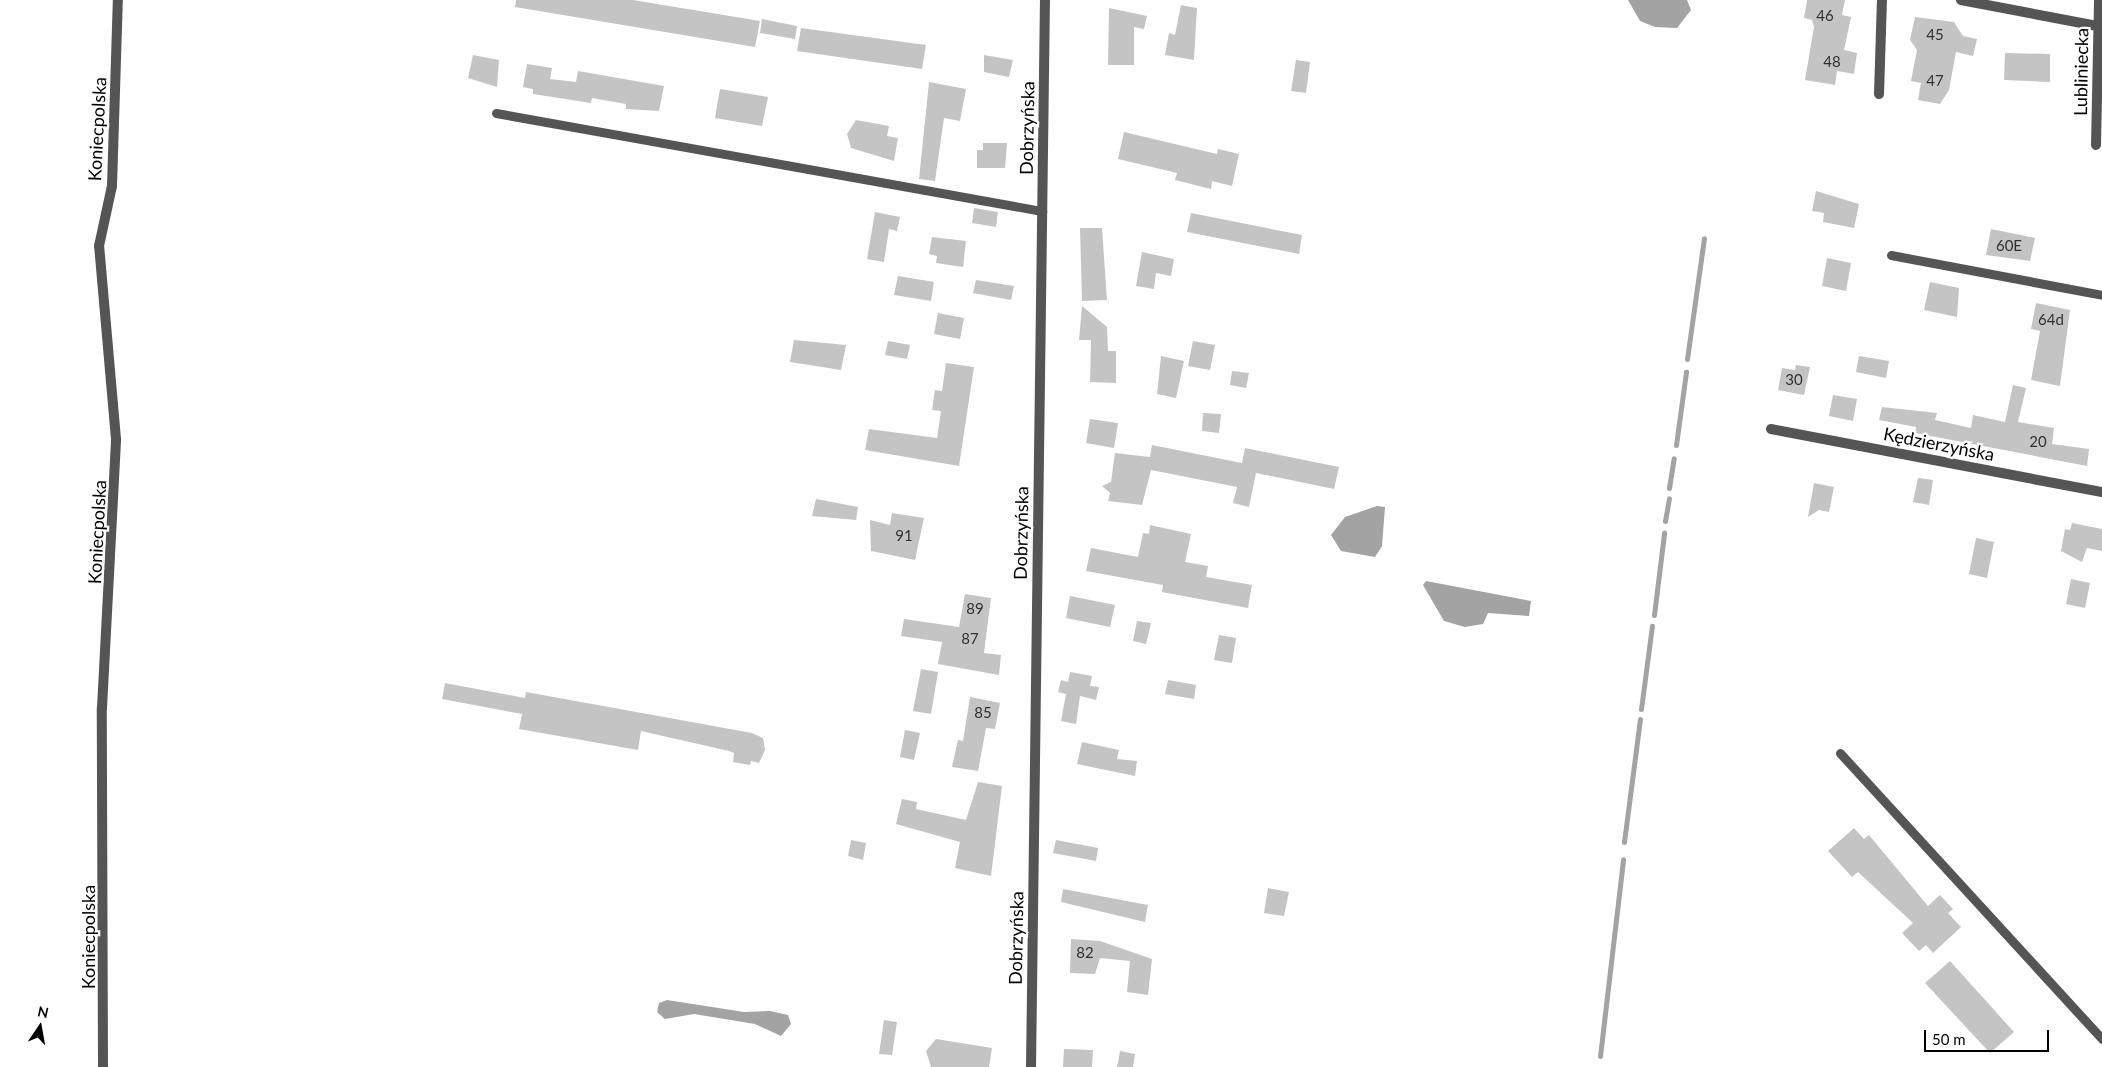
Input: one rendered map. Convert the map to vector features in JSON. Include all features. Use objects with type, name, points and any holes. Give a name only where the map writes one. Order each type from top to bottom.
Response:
[{"type":"street","name":"Koniecpolska","points":[[104,1067],[102,708],[116,439],[99,246],[112,186],[118,0]]},
{"type":"street","name":"Dobrzyńska","points":[[1031,1067],[1044,0]]},
{"type":"street","points":[[1879,94],[1882,0]]},
{"type":"street","points":[[1962,0],[2100,27]]},
{"type":"street","name":"Lubliniecka","points":[[2096,145],[2100,27],[2099,0]]},
{"type":"street","name":"Kędzierzyńska","points":[[1771,428],[2102,492]]},
{"type":"lane","points":[[496,113],[1042,211]]},
{"type":"lane","points":[[1891,255],[2102,295]]},
{"type":"lane","points":[[1840,753],[2102,1040]]},
{"type":"shaded area","points":[[1628,0],[1687,0],[1691,10],[1677,28],[1655,27],[1640,21]]},
{"type":"shaded area","points":[[1377,506],[1385,507],[1382,546],[1375,557],[1341,551],[1331,535],[1345,517]]},
{"type":"shaded area","points":[[1426,581],[1531,601],[1529,616],[1488,613],[1483,624],[1465,627],[1444,621],[1423,585]]},
{"type":"shaded area","points":[[667,1000],[744,1012],[770,1011],[788,1015],[791,1024],[781,1036],[755,1024],[694,1014],[665,1019],[657,1012],[659,1003]]},
{"type":"building","points":[[516,0],[633,0],[760,21],[755,47],[515,7]]},
{"type":"building","points":[[1807,0],[1845,0],[1842,15],[1851,17],[1844,50],[1857,53],[1854,74],[1837,71],[1835,85],[1805,80],[1814,27],[1812,20],[1804,18]]},
{"type":"building","points":[[1181,5],[1197,8],[1194,60],[1165,55],[1169,33],[1175,35]]},
{"type":"building","points":[[1109,8],[1147,16],[1144,29],[1134,27],[1134,65],[1108,65]]},
{"type":"building","points":[[1915,17],[1954,22],[1963,36],[1977,39],[1973,56],[1956,52],[1949,90],[1940,104],[1918,100],[1921,83],[1911,81],[1917,50],[1910,40]]},
{"type":"building","points":[[762,19],[797,26],[795,39],[760,33]]},
{"type":"building","points":[[801,28],[926,45],[922,69],[797,51]]},
{"type":"building","points":[[2005,53],[2050,54],[2050,82],[2004,80]]},
{"type":"building","points":[[473,55],[499,60],[497,87],[468,78]]},
{"type":"building","points":[[984,55],[1013,60],[1009,77],[984,72]]},
{"type":"building","points":[[1296,60],[1310,62],[1306,93],[1291,91]]},
{"type":"building","points":[[527,64],[552,68],[550,79],[576,82],[578,71],[664,86],[659,111],[626,109],[626,104],[592,98],[591,103],[533,94],[533,89],[523,87]]},
{"type":"building","points":[[929,82],[966,89],[960,121],[944,118],[935,181],[919,179]]},
{"type":"building","points":[[720,89],[768,97],[762,126],[715,118]]},
{"type":"building","points":[[856,120],[889,126],[887,136],[898,138],[894,161],[851,148],[847,134]]},
{"type":"building","points":[[1124,132],[1217,154],[1218,149],[1239,154],[1232,186],[1212,181],[1211,189],[1175,180],[1177,173],[1118,159]]},
{"type":"building","points":[[983,143],[1007,143],[1005,168],[977,168],[977,150],[983,150]]},
{"type":"building","points":[[1816,191],[1859,204],[1854,228],[1823,222],[1824,213],[1812,211]]},
{"type":"building","points":[[974,208],[998,212],[996,227],[972,223]]},
{"type":"building","points":[[875,212],[900,217],[897,231],[889,229],[884,262],[867,259]]},
{"type":"building","points":[[1191,213],[1302,235],[1299,254],[1187,232]]},
{"type":"building","points":[[1080,228],[1102,228],[1107,300],[1082,301]]},
{"type":"building","points":[[1991,229],[2035,238],[2030,261],[1986,255]]},
{"type":"building","points":[[932,237],[966,241],[963,267],[936,263],[937,256],[929,254]]},
{"type":"building","points":[[1142,252],[1174,259],[1171,276],[1156,273],[1154,289],[1136,286]]},
{"type":"building","points":[[1827,258],[1851,263],[1846,291],[1822,286]]},
{"type":"building","points":[[898,276],[934,282],[931,301],[894,295]]},
{"type":"building","points":[[976,280],[1014,286],[1011,300],[973,293]]},
{"type":"building","points":[[1930,282],[1959,288],[1957,317],[1924,310]]},
{"type":"building","points":[[2036,303],[2070,310],[2060,386],[2031,380],[2040,331],[2031,329]]},
{"type":"building","points":[[1082,306],[1107,327],[1108,351],[1116,351],[1116,383],[1090,382],[1091,340],[1079,340]]},
{"type":"building","points":[[938,313],[964,318],[960,339],[934,334]]},
{"type":"building","points":[[794,340],[846,345],[841,370],[790,362]]},
{"type":"building","points":[[888,341],[910,345],[907,359],[885,355]]},
{"type":"building","points":[[1193,341],[1215,345],[1210,370],[1188,366]]},
{"type":"building","points":[[1161,356],[1184,361],[1176,398],[1157,394]]},
{"type":"building","points":[[1859,356],[1889,361],[1886,378],[1856,372]]},
{"type":"building","points":[[946,363],[974,367],[959,466],[865,450],[869,429],[937,438],[941,411],[932,410],[935,390],[942,391]]},
{"type":"building","points":[[1796,365],[1810,367],[1804,395],[1778,390],[1782,368],[1795,370]]},
{"type":"building","points":[[1232,371],[1249,373],[1246,388],[1230,385]]},
{"type":"building","points":[[2013,385],[2026,388],[2018,422],[2054,428],[2052,444],[2089,449],[2087,466],[1915,433],[1916,427],[1879,420],[1882,407],[1937,413],[1935,420],[1971,428],[1973,415],[2005,422]]},
{"type":"building","points":[[1833,395],[1857,399],[1853,421],[1829,416]]},
{"type":"building","points":[[1203,413],[1221,414],[1219,433],[1202,431]]},
{"type":"building","points":[[1090,419],[1118,423],[1114,448],[1086,443]]},
{"type":"building","points":[[1152,445],[1242,463],[1245,448],[1339,467],[1334,489],[1256,473],[1249,507],[1233,503],[1237,487],[1151,470],[1142,505],[1108,501],[1110,493],[1102,486],[1111,482],[1115,453],[1150,457]]},
{"type":"building","points":[[1918,478],[1933,480],[1929,505],[1913,502]]},
{"type":"building","points":[[1814,483],[1834,487],[1829,512],[1819,510],[1808,517]]},
{"type":"building","points":[[816,499],[858,507],[856,520],[812,516]]},
{"type":"building","points":[[892,513],[924,518],[915,560],[871,551],[870,520],[890,525]]},
{"type":"building","points":[[2072,523],[2102,529],[2102,551],[2087,548],[2082,562],[2061,551],[2065,529],[2070,530]]},
{"type":"building","points":[[1150,525],[1191,534],[1185,562],[1208,566],[1206,577],[1252,585],[1248,608],[1162,592],[1163,585],[1086,571],[1091,548],[1138,557],[1143,533],[1149,534]]},
{"type":"building","points":[[1976,538],[1994,542],[1987,578],[1969,574]]},
{"type":"building","points":[[2071,579],[2090,583],[2085,608],[2066,604]]},
{"type":"building","points":[[965,594],[991,598],[984,653],[1001,655],[999,675],[938,664],[942,642],[901,636],[904,619],[959,627]]},
{"type":"building","points":[[1070,596],[1115,605],[1110,627],[1066,618]]},
{"type":"building","points":[[1137,621],[1151,623],[1146,644],[1133,641]]},
{"type":"building","points":[[1219,635],[1236,638],[1232,663],[1214,660]]},
{"type":"building","points":[[921,669],[938,672],[931,714],[913,711]]},
{"type":"building","points":[[1070,672],[1092,676],[1090,686],[1099,687],[1096,700],[1080,696],[1076,724],[1061,721],[1066,694],[1058,692],[1061,680],[1068,682]]},
{"type":"building","points":[[1168,680],[1196,685],[1194,699],[1165,694]]},
{"type":"building","points":[[445,683],[525,698],[526,692],[752,733],[763,738],[765,750],[759,763],[751,761],[750,765],[733,762],[734,753],[729,751],[641,731],[638,750],[519,729],[522,714],[442,699]]},
{"type":"building","points":[[970,697],[1000,703],[995,729],[986,728],[978,771],[952,767],[958,740],[963,741]]},
{"type":"building","points":[[905,730],[920,733],[914,760],[900,757]]},
{"type":"building","points":[[1082,742],[1119,750],[1117,759],[1137,761],[1135,776],[1077,764]]},
{"type":"building","points":[[978,782],[1002,786],[991,876],[955,868],[960,842],[896,824],[902,799],[917,802],[916,809],[966,820]]},
{"type":"building","points":[[1854,828],[1864,839],[1869,835],[1928,906],[1940,895],[1953,909],[1948,913],[1961,927],[1933,953],[1926,945],[1919,951],[1902,933],[1913,923],[1858,872],[1852,877],[1828,851]]},
{"type":"building","points":[[851,840],[866,843],[863,860],[848,856]]},
{"type":"building","points":[[1056,840],[1098,848],[1096,861],[1053,853]]},
{"type":"building","points":[[1268,888],[1289,892],[1284,916],[1264,913]]},
{"type":"building","points":[[1063,889],[1148,905],[1145,922],[1061,902]]},
{"type":"building","points":[[1071,939],[1100,941],[1152,959],[1148,995],[1127,992],[1130,961],[1100,958],[1095,974],[1070,973]]},
{"type":"building","points":[[1950,961],[2014,1032],[1990,1053],[1925,983]]},
{"type":"building","points":[[884,1020],[897,1022],[892,1055],[879,1054]]},
{"type":"building","points":[[936,1039],[992,1048],[989,1067],[931,1067],[926,1051]]},
{"type":"building","points":[[1064,1049],[1093,1050],[1092,1067],[1063,1067]]},
{"type":"building","points":[[1120,1051],[1135,1054],[1133,1067],[1117,1067]]},
{"type":"waterway","points":[[1687,359],[1704,238]]},
{"type":"waterway","points":[[1676,445],[1686,372]]},
{"type":"waterway","points":[[1669,488],[1674,458]]},
{"type":"waterway","points":[[1665,521],[1669,498]]},
{"type":"waterway","points":[[1654,615],[1664,533]]},
{"type":"waterway","points":[[1641,709],[1652,626]]},
{"type":"waterway","points":[[1624,842],[1640,719]]},
{"type":"waterway","points":[[1600,1056],[1623,859]]}]
